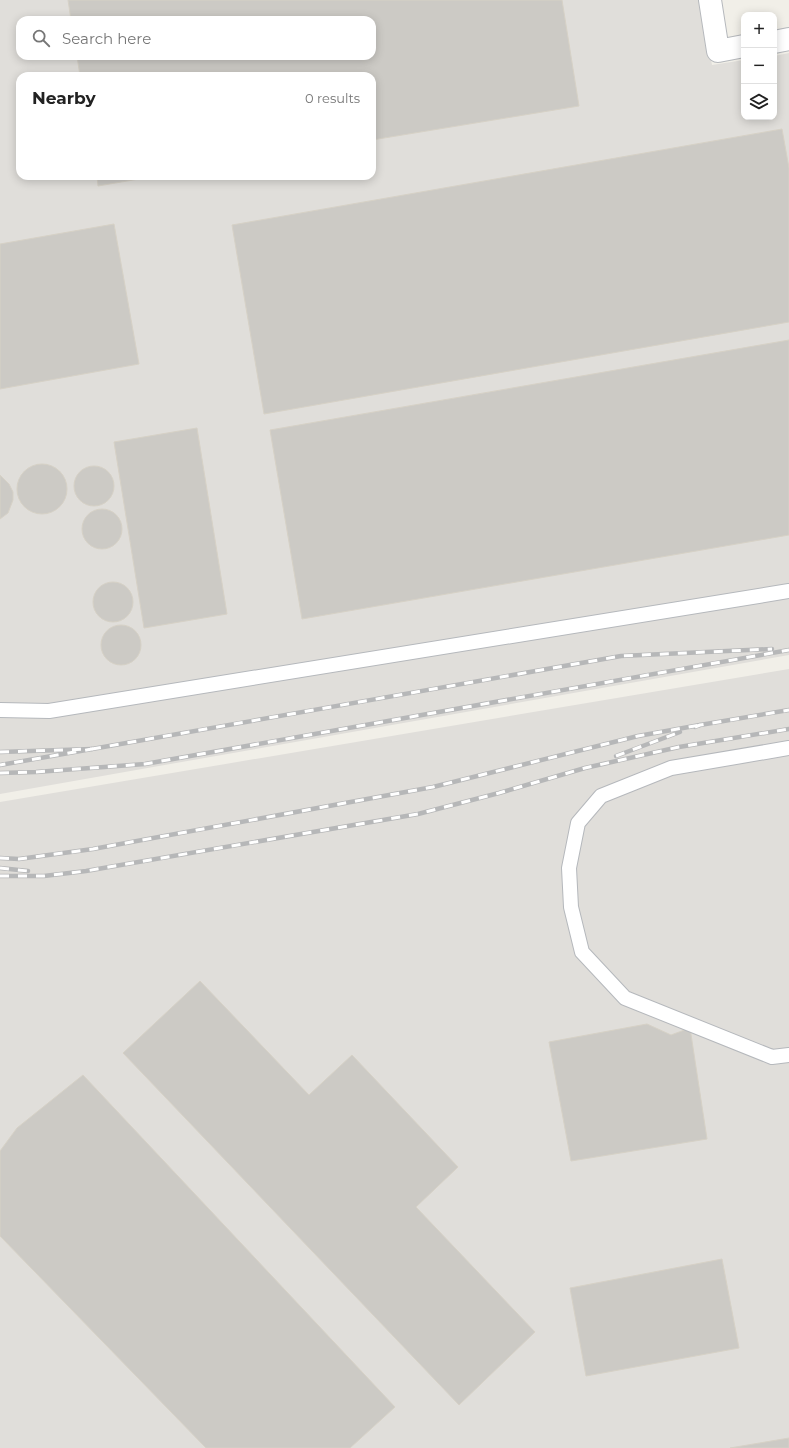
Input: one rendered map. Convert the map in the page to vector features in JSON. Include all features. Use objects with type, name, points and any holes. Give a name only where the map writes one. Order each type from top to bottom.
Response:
[{"type":"street","points":[[710,0],[718,51],[741,47]]},
{"type":"street","points":[[777,41],[789,39]]},
{"type":"lane","points":[[0,710],[50,711],[789,590]]},
{"type":"lane","points":[[789,748],[671,768],[601,796],[578,823],[569,868],[571,907],[582,952],[625,998],[772,1057],[789,1055]]},
{"type":"shaded area","points":[[0,0],[700,0],[712,65],[741,60],[741,120],[777,120],[777,55],[789,53],[789,655],[0,794]]},
{"type":"shaded area","points":[[789,669],[789,1448],[0,1448],[0,802]]},
{"type":"building","points":[[68,0],[562,0],[579,106],[376,139],[376,72],[79,72],[78,60],[376,60],[376,16],[70,16]]},
{"type":"building","points":[[782,129],[789,168],[789,322],[264,414],[232,225]]},
{"type":"building","points":[[97,180],[133,180],[98,186]]},
{"type":"building","points":[[114,224],[139,364],[0,389],[0,244]]},
{"type":"building","points":[[789,340],[789,535],[302,619],[270,430]]},
{"type":"building","points":[[197,428],[227,614],[144,628],[114,442]]},
{"type":"building","points":[[42,464],[56,468],[63,475],[67,489],[63,503],[56,510],[42,514],[28,510],[21,503],[17,489],[21,475],[28,468]]},
{"type":"building","points":[[94,466],[105,469],[111,475],[114,486],[111,497],[105,503],[94,506],[83,503],[77,497],[74,486],[77,475],[83,469]]},
{"type":"building","points":[[0,475],[9,484],[13,492],[13,500],[8,513],[0,519]]},
{"type":"building","points":[[98,509],[106,509],[113,512],[119,518],[122,529],[119,540],[113,546],[106,549],[98,549],[91,546],[85,540],[82,533],[82,525],[85,518],[91,512]]},
{"type":"building","points":[[109,582],[117,582],[124,585],[130,591],[133,602],[130,613],[124,619],[117,622],[109,622],[102,619],[96,613],[93,606],[93,598],[96,591],[102,585]]},
{"type":"building","points":[[121,625],[129,627],[135,631],[139,637],[141,645],[139,653],[135,659],[129,663],[121,665],[113,663],[107,659],[103,653],[101,645],[103,637],[107,631],[113,627]]},
{"type":"building","points":[[200,981],[309,1095],[352,1055],[458,1167],[416,1207],[535,1332],[459,1405],[123,1053]]},
{"type":"building","points":[[647,1024],[671,1035],[690,1028],[707,1139],[571,1161],[549,1042]]},
{"type":"building","points":[[83,1075],[395,1407],[350,1448],[206,1448],[0,1236],[0,1151],[17,1128]]},
{"type":"building","points":[[722,1259],[739,1348],[586,1376],[570,1288]]},
{"type":"building","points":[[789,1438],[789,1448],[730,1448]]},
{"type":"railway","points":[[92,749],[621,656],[772,649]]},
{"type":"railway","points":[[0,773],[36,772],[145,764],[789,650]]},
{"type":"railway","points":[[695,727],[789,710]]},
{"type":"railway","points":[[0,858],[19,859],[93,849],[433,787],[638,736],[700,725]]},
{"type":"railway","points":[[0,876],[44,876],[86,871],[418,814],[499,793],[585,768],[679,747],[789,729]]},
{"type":"railway","points":[[616,756],[680,732]]},
{"type":"railway","points":[[0,752],[92,749],[0,765]]},
{"type":"railway","points":[[0,868],[28,871]]}]
